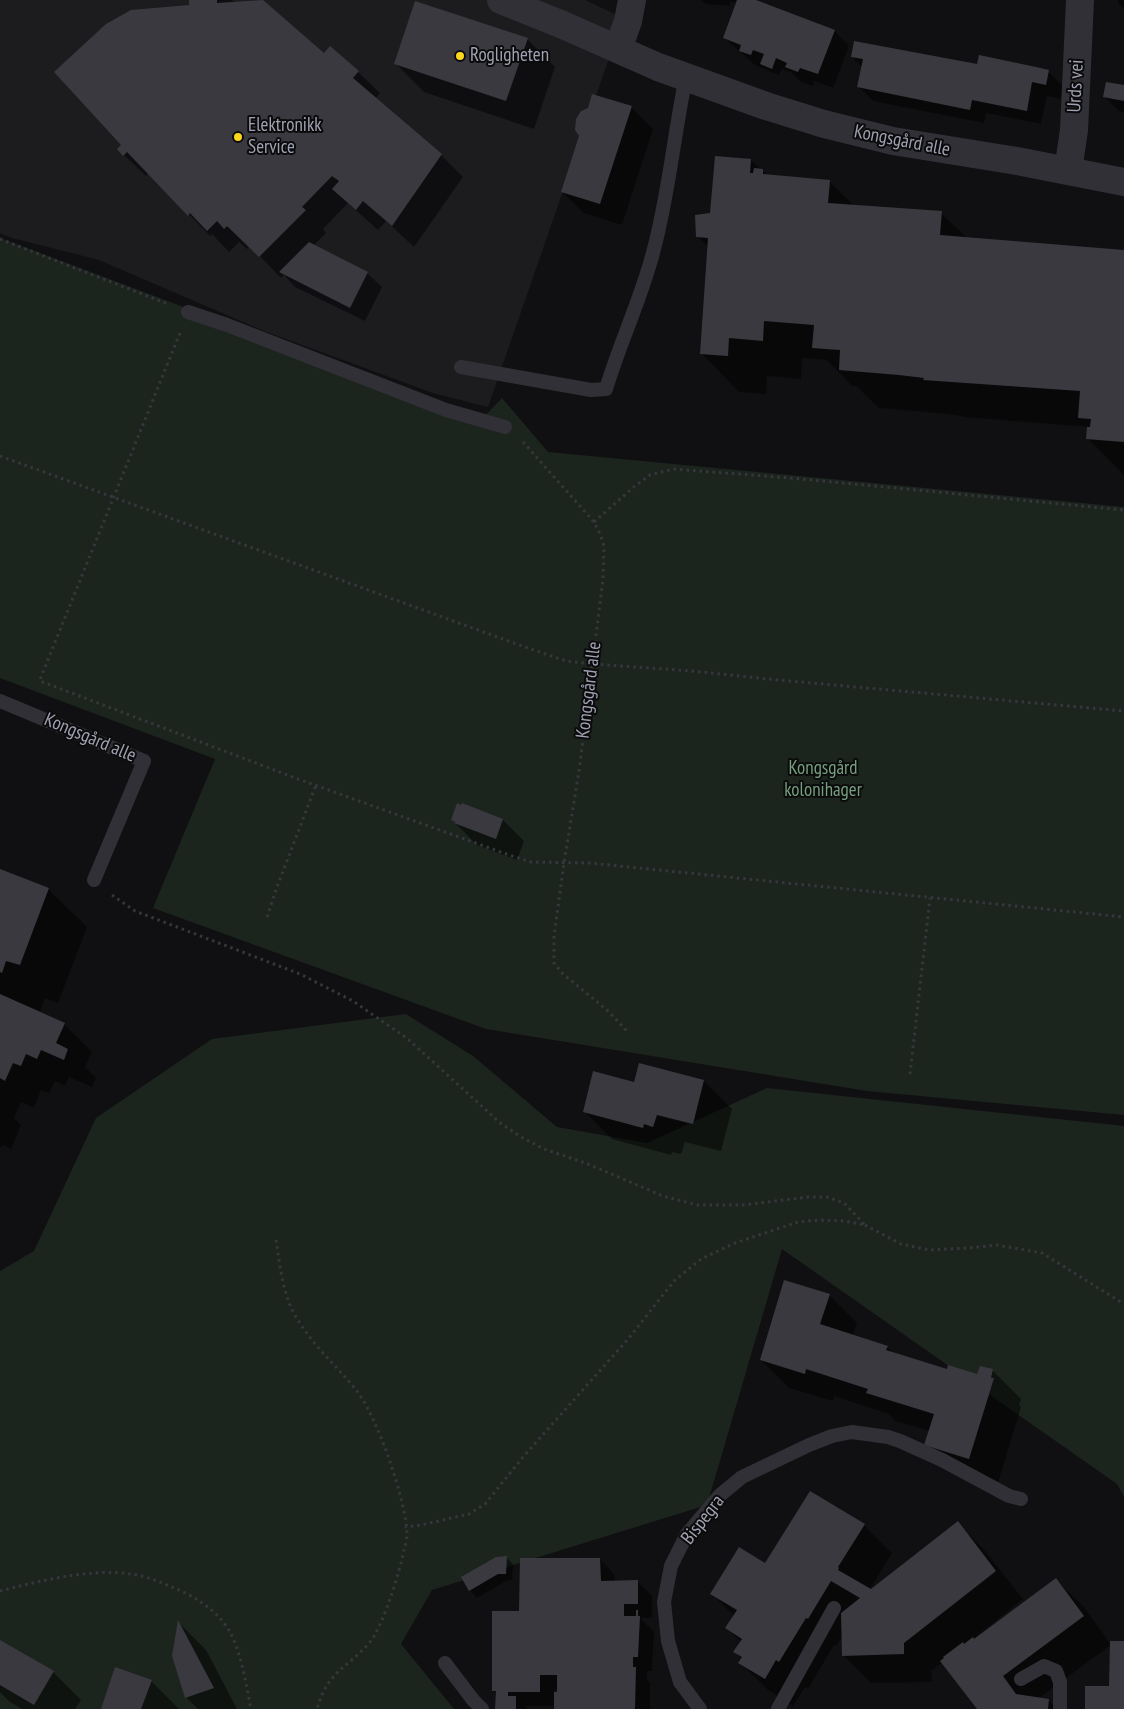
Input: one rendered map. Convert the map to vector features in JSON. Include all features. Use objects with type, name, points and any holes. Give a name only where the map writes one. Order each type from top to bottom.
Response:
[{"type":"street","name":"Kongsgård alle","points":[[501,0],[658,67],[766,106],[824,124],[893,141],[1124,182]]},
{"type":"street","points":[[618,49],[628,21],[632,0]]},
{"type":"street","name":"Urds vei","points":[[1068,171],[1074,130],[1080,0]]},
{"type":"lane","points":[[461,367],[591,390],[606,389],[615,359],[646,281],[655,248],[668,187],[678,113],[686,77]]},
{"type":"lane","points":[[188,312],[446,410],[505,427]]},
{"type":"lane","name":"Kongsgård alle","points":[[0,701],[144,761],[94,880]]},
{"type":"lane","name":"Bispegra","points":[[700,1709],[680,1682],[668,1642],[664,1602],[671,1566],[687,1534],[719,1496],[742,1477],[809,1445],[832,1436],[852,1432],[888,1437],[900,1441],[942,1460],[1009,1496],[1021,1499]]},
{"type":"lane","points":[[778,1709],[834,1608]]},
{"type":"lane","points":[[445,1663],[482,1709]]},
{"type":"lane","points":[[1021,1679],[1044,1666],[1056,1671],[1060,1682],[1060,1709]]},
{"type":"path","points":[[0,239],[188,312],[40,681],[316,785],[531,862],[589,862],[1124,917]]},
{"type":"path","name":"Kongsgård alle","points":[[505,427],[518,436],[594,522],[604,546],[603,579],[579,770],[554,936],[554,963],[563,974],[607,1010],[626,1031]]},
{"type":"path","points":[[0,456],[522,646],[566,660],[592,664],[692,671],[1124,711]]},
{"type":"path","points":[[594,522],[650,475],[673,469],[801,479],[1124,510]]},
{"type":"path","points":[[267,917],[316,785]]},
{"type":"path","points":[[94,880],[135,911],[300,974],[353,1001],[408,1039],[499,1122],[521,1137],[544,1149],[588,1164],[662,1196],[697,1205],[743,1206],[808,1197],[827,1197],[844,1203],[871,1230],[902,1244],[929,1250],[969,1248],[997,1244],[1042,1253],[1124,1304]]},
{"type":"path","points":[[910,1074],[930,898]]},
{"type":"path","points":[[405,1527],[469,1514],[484,1504],[523,1457],[629,1338],[674,1281],[700,1259],[735,1243],[798,1222],[820,1220],[845,1221],[865,1225]]},
{"type":"path","points":[[276,1240],[281,1272],[293,1312],[318,1348],[357,1390],[381,1436],[405,1517],[407,1535],[404,1551],[380,1626],[370,1642],[332,1676],[326,1685],[317,1709]]},
{"type":"path","points":[[0,1590],[65,1578],[113,1572],[133,1574],[185,1592],[218,1616],[230,1632],[238,1654],[251,1709]]},
{"type":"shaded area","points":[[0,0],[585,0],[623,18],[488,407],[433,393],[264,331],[99,260],[12,238],[0,233]]},
{"type":"green space","name":"Kongsgård kolonihager","points":[[0,238],[482,419],[502,398],[548,452],[1124,507],[1124,1115],[867,1091],[486,1029],[153,908],[215,759],[0,678]]},
{"type":"green space","points":[[406,1014],[473,1056],[557,1127],[647,1143],[767,1088],[1124,1126],[1124,1497],[1117,1484],[782,1249],[707,1505],[432,1590],[401,1644],[454,1709],[0,1709],[0,1271],[34,1251],[96,1118],[212,1039]]},
{"type":"building","points":[[189,0],[217,0],[217,3],[263,0],[324,53],[330,46],[359,71],[353,78],[442,154],[392,226],[363,201],[356,210],[332,189],[339,181],[332,176],[302,207],[306,210],[259,257],[227,226],[224,229],[217,221],[207,231],[190,213],[188,216],[127,152],[123,156],[117,149],[121,145],[54,72],[106,24],[131,10],[189,5]]},
{"type":"building","points":[[737,0],[756,0],[835,30],[818,74],[800,68],[798,72],[785,67],[787,63],[776,58],[772,69],[760,64],[764,54],[753,50],[751,55],[739,51],[741,45],[723,38]]},
{"type":"building","points":[[415,1],[528,38],[506,101],[394,64]]},
{"type":"building","points":[[854,41],[977,64],[979,55],[1049,70],[1046,85],[1032,82],[1027,111],[972,100],[970,110],[857,87],[863,59],[851,57]]},
{"type":"building","points":[[1106,82],[1124,85],[1124,101],[1103,97]]},
{"type":"building","points":[[592,94],[632,106],[600,204],[561,192],[579,136],[575,130],[576,119],[581,111],[588,108]]},
{"type":"building","points":[[715,156],[751,159],[750,173],[753,173],[754,168],[763,169],[763,174],[830,180],[828,203],[942,211],[940,235],[1124,250],[1124,442],[1086,439],[1087,427],[1090,427],[1091,419],[1078,418],[1080,391],[923,380],[924,378],[839,370],[840,350],[812,348],[814,325],[764,321],[763,341],[729,338],[728,356],[700,354],[708,238],[696,237],[695,215],[710,213]]},
{"type":"building","points":[[309,242],[368,272],[350,308],[279,272]]},
{"type":"building","points":[[457,803],[461,805],[462,803],[503,819],[496,839],[454,823],[451,820]]},
{"type":"building","points":[[0,869],[49,888],[20,965],[6,961],[2,973],[0,972]]},
{"type":"building","points":[[0,994],[65,1023],[56,1043],[68,1049],[64,1060],[41,1050],[37,1059],[26,1054],[21,1066],[13,1063],[5,1081],[0,1078]]},
{"type":"building","points":[[639,1063],[704,1080],[693,1124],[657,1115],[653,1127],[644,1124],[643,1128],[583,1112],[593,1071],[634,1082]]},
{"type":"building","points":[[784,1280],[830,1294],[820,1324],[888,1346],[886,1350],[947,1369],[948,1365],[977,1374],[980,1366],[993,1369],[991,1378],[994,1378],[969,1459],[924,1445],[934,1414],[866,1393],[868,1389],[806,1369],[805,1374],[760,1360]]},
{"type":"building","points":[[810,1491],[865,1524],[838,1567],[838,1570],[871,1589],[958,1521],[996,1571],[904,1643],[904,1654],[842,1656],[841,1613],[860,1598],[831,1581],[808,1619],[806,1618],[779,1662],[776,1660],[765,1679],[738,1663],[742,1657],[733,1652],[742,1639],[725,1628],[737,1610],[710,1594],[739,1547],[765,1563]]},
{"type":"building","points":[[507,1556],[506,1574],[498,1574],[469,1591],[461,1577],[496,1557]]},
{"type":"building","points":[[520,1558],[600,1558],[601,1581],[638,1580],[638,1604],[624,1604],[624,1616],[636,1616],[636,1610],[638,1610],[638,1616],[640,1616],[638,1657],[633,1657],[633,1667],[636,1667],[635,1709],[554,1709],[557,1675],[540,1675],[540,1692],[508,1692],[508,1696],[516,1696],[516,1709],[495,1709],[496,1691],[492,1691],[492,1611],[519,1611]]},
{"type":"building","points":[[1056,1578],[1084,1616],[1003,1676],[1016,1694],[1049,1699],[1048,1709],[977,1709],[940,1661],[963,1642],[964,1644],[973,1637],[974,1639]]},
{"type":"building","points":[[178,1620],[214,1688],[185,1698],[172,1656]]},
{"type":"building","points":[[0,1640],[54,1671],[34,1705],[0,1685]]},
{"type":"building","points":[[1110,1641],[1124,1641],[1124,1709],[1085,1709],[1085,1686],[1109,1686]]},
{"type":"building","points":[[115,1667],[152,1680],[141,1709],[101,1709]]},
{"type":"place","name":"Rogligheten","points":[[460,56]]},
{"type":"place","name":"Elektronikk Service","points":[[238,137]]}]
